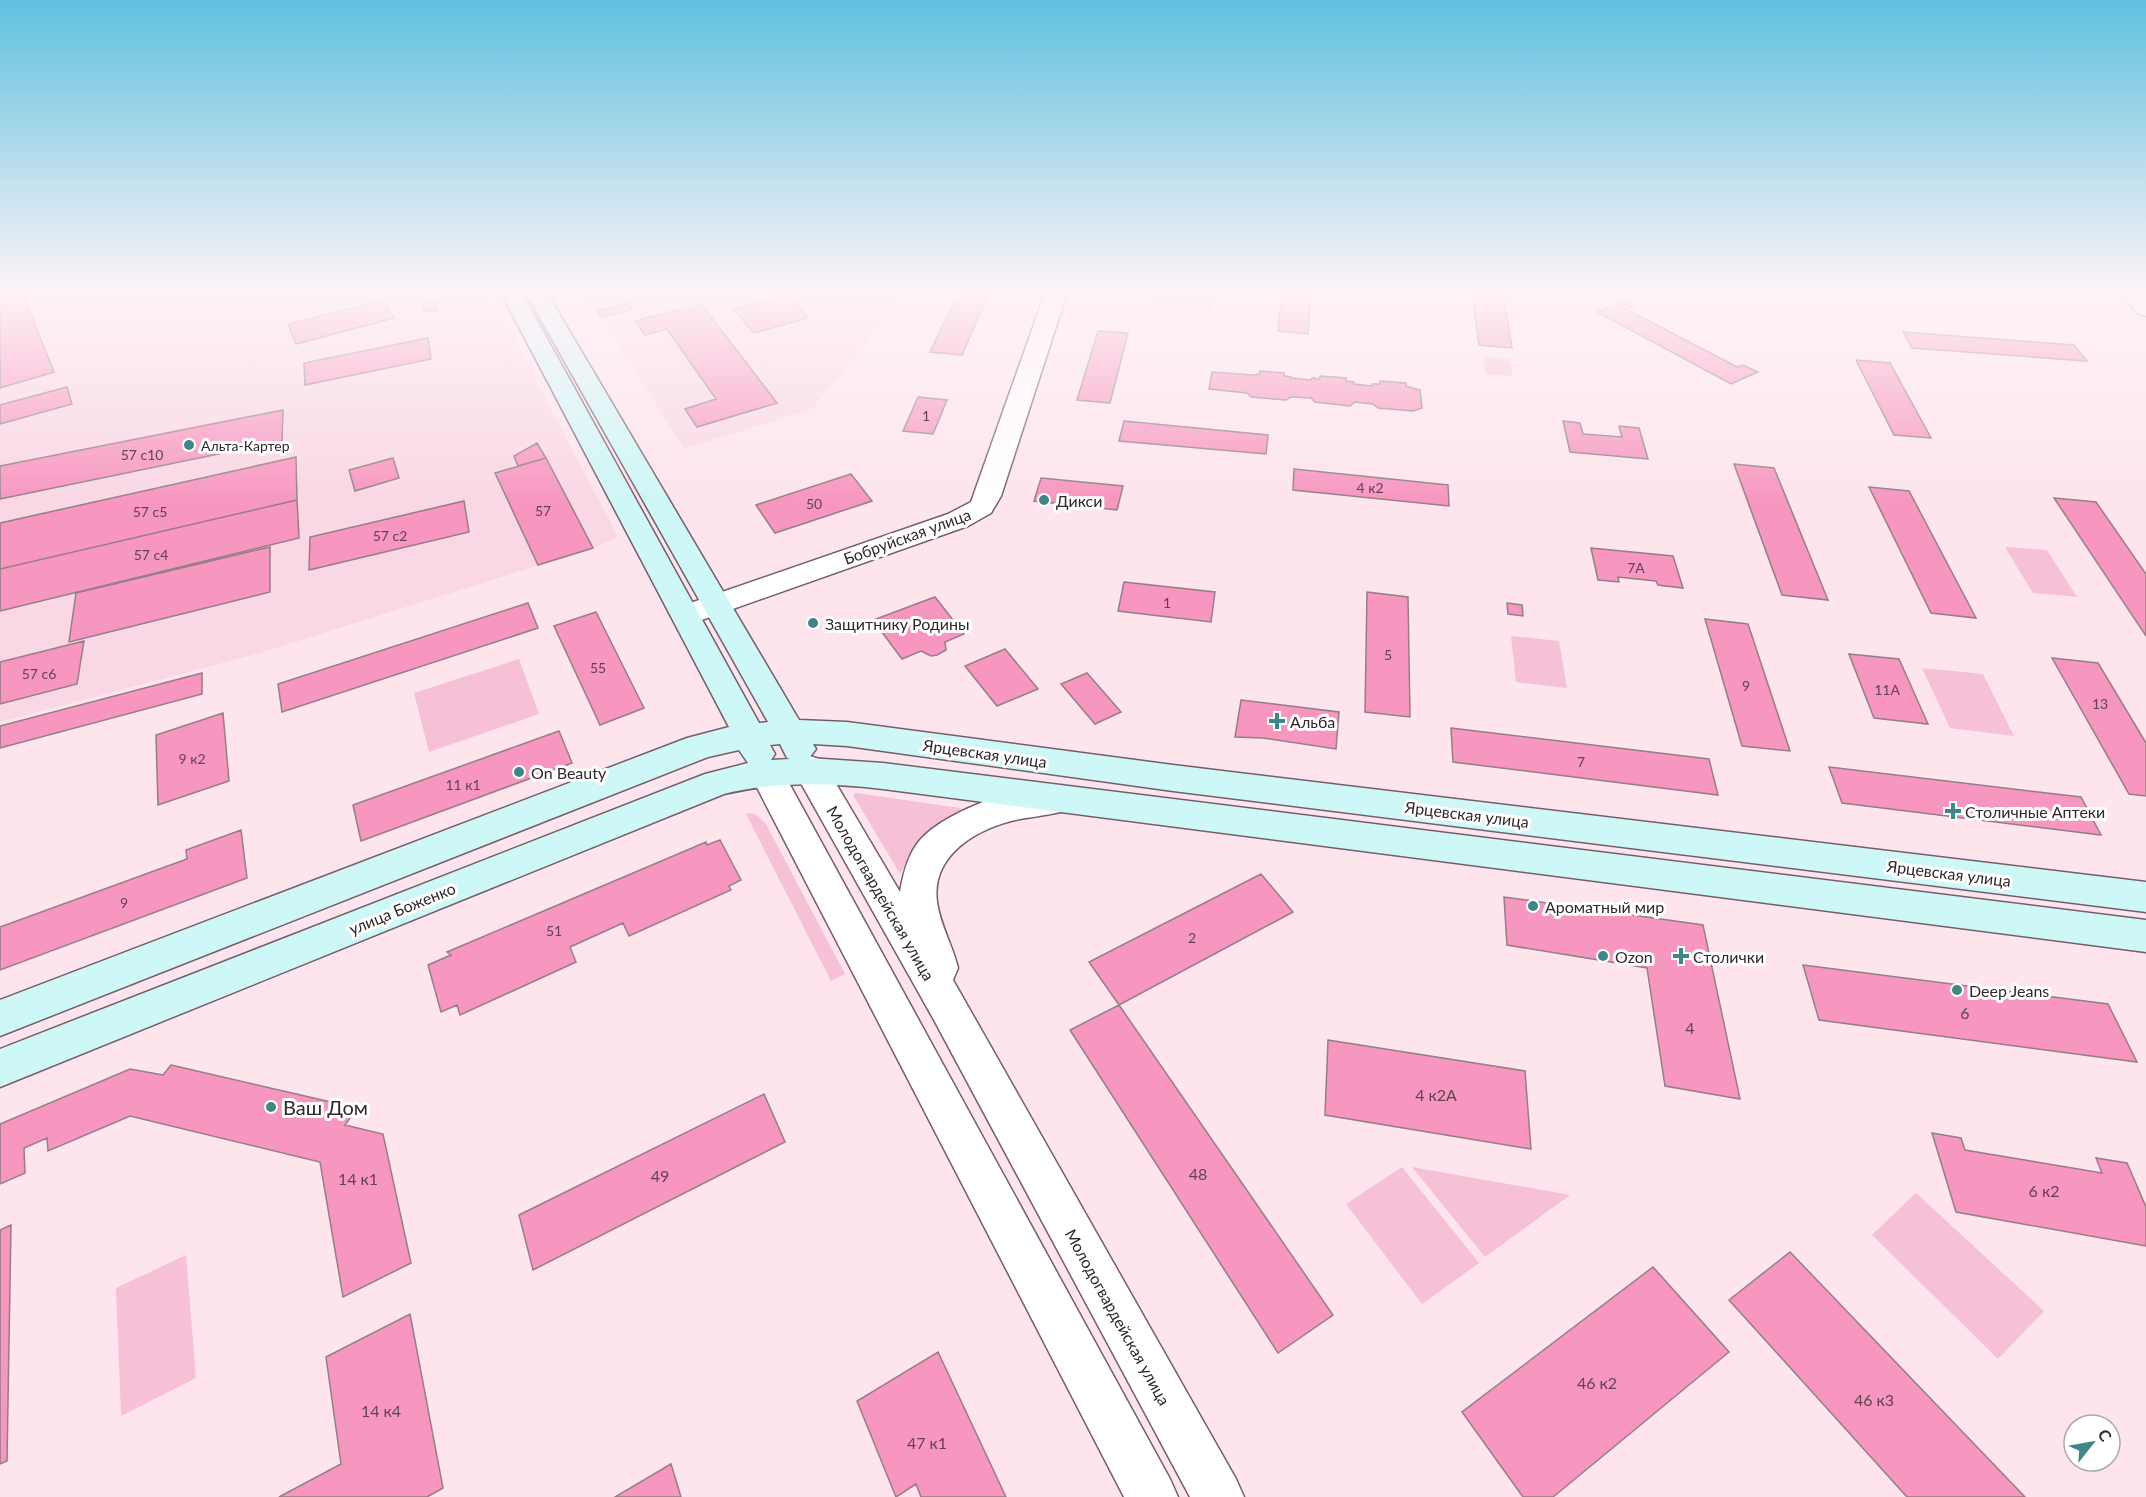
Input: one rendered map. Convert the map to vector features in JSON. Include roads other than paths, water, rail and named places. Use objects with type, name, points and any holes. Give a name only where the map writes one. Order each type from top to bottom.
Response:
[{"type":"main road","points":[[549,363],[686,615],[758,754]]},
{"type":"main road","name":"Молодогвардейская улица","points":[[577,363],[810,769]]},
{"type":"main road","name":"улица Боженко","points":[[0,1068],[694,792],[744,776],[758,754],[788,731]]},
{"type":"main road","name":"Ярцевская улица","points":[[788,731],[874,737],[1173,778],[2146,897]]},
{"type":"main road","name":"улица Боженко","points":[[0,1018],[699,747],[723,740],[758,754],[810,769]]},
{"type":"main road","points":[[810,769],[883,776],[2146,936]]},
{"type":"street","name":"Бобруйская улица","points":[[686,615],[958,520],[982,507],[1034,363]]},
{"type":"street","points":[[758,754],[1152,1497]]},
{"type":"street","name":"Молодогвардейская улица","points":[[810,769],[948,1008],[1218,1497]]},
{"type":"street","points":[[948,1008],[937,957],[918,899],[920,877],[928,858],[954,830],[987,813],[1023,804],[1060,800]]},
{"type":"place","name":"Альта-Картер","points":[[189,445]]},
{"type":"place","name":"Дикси","points":[[1044,500]]},
{"type":"place","name":"Защитнику Родины","points":[[813,623]]},
{"type":"place","name":"Альба","points":[[1277,721]]},
{"type":"place","name":"On Beauty","points":[[519,772]]},
{"type":"place","name":"Столичные Аптеки","points":[[1953,811]]},
{"type":"place","name":"Ароматный мир","points":[[1533,906]]},
{"type":"place","name":"Ozon","points":[[1603,956]]},
{"type":"place","name":"Столички","points":[[1681,956]]},
{"type":"place","name":"Deep Jeans","points":[[1957,990]]},
{"type":"place","name":"Ваш Дом","points":[[271,1107]]}]
